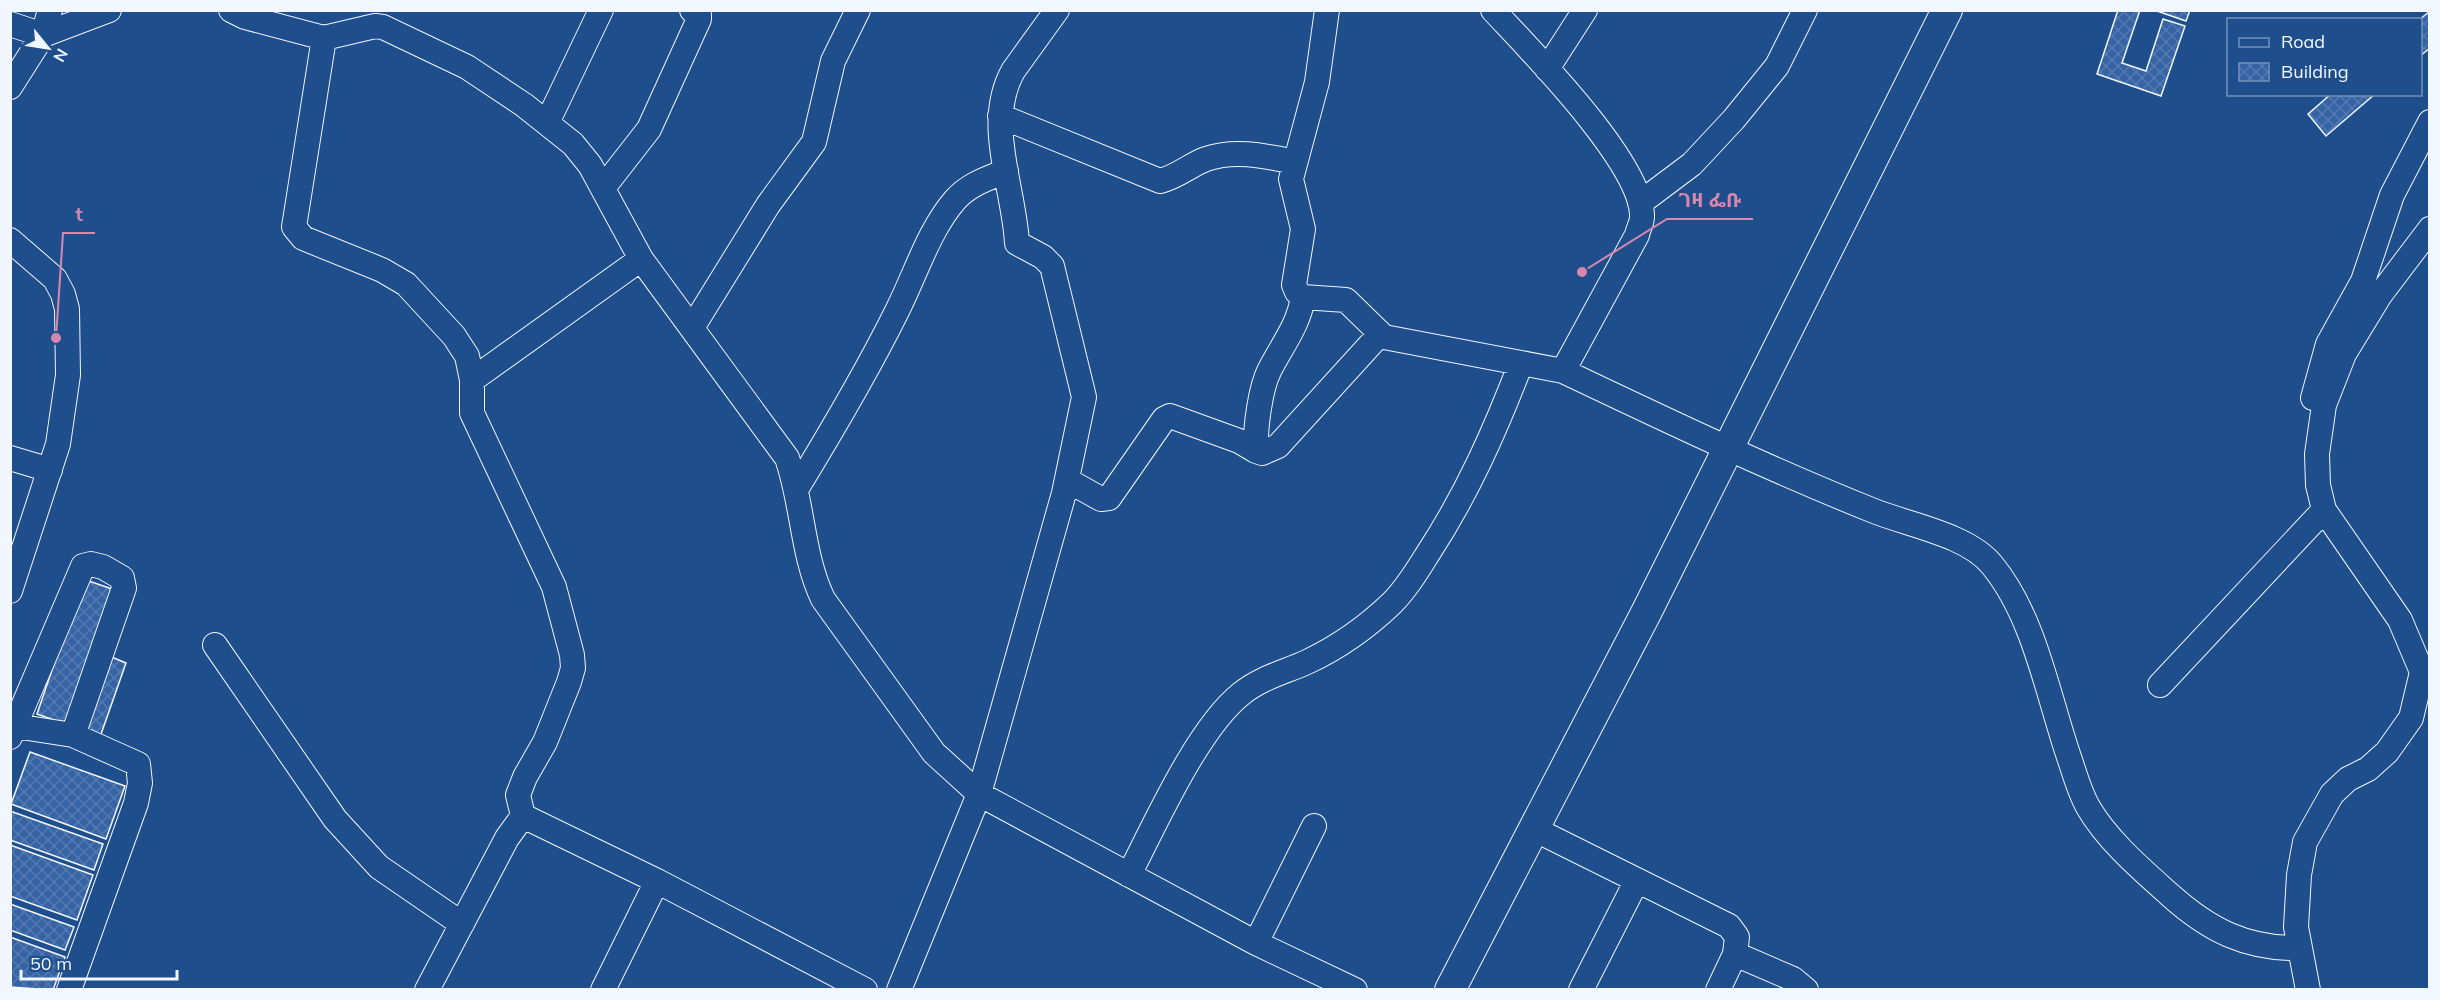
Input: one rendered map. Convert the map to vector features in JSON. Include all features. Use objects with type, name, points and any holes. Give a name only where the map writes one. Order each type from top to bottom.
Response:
[{"type":"main road","points":[[1450,990],[1532,828],[1647,611],[1947,10]]},
{"type":"street","points":[[10,87],[42,35],[50,10]]},
{"type":"street","points":[[10,24],[42,35],[109,10]]},
{"type":"street","points":[[231,10],[245,17],[324,38],[375,26],[383,27],[467,67],[573,144],[590,165],[641,259],[787,458],[797,488],[812,576],[823,599],[934,753],[979,794],[1256,943],[1355,990]]},
{"type":"street","points":[[547,123],[601,10]]},
{"type":"street","points":[[603,188],[649,129],[699,19],[699,15],[692,10]]},
{"type":"street","points":[[692,328],[768,205],[814,141],[833,61],[858,10]]},
{"type":"street","points":[[899,990],[979,794],[1048,554],[1067,480],[1084,397],[1052,266],[1043,257],[1017,243],[1000,116],[1007,81],[1057,10]]},
{"type":"street","points":[[1327,10],[1317,82],[1294,162],[1292,190],[1303,229],[1294,285],[1297,292],[1303,297],[1346,300],[1380,334],[1563,371],[1727,448],[1876,512],[1966,545],[1992,564],[2012,597],[2035,646],[2078,784],[2086,805],[2097,821],[2145,872],[2191,914],[2240,942],[2273,949],[2300,948]]},
{"type":"street","points":[[1494,10],[1614,149],[1624,165],[1640,203],[1642,218],[1637,235],[1563,371]]},
{"type":"street","points":[[1547,69],[1585,10]]},
{"type":"street","points":[[1640,203],[1692,164],[1734,119],[1777,66],[1805,10]]},
{"type":"street","points":[[324,38],[294,227],[303,238],[382,270],[406,284],[454,336],[466,356],[472,380],[472,412],[554,586],[572,655],[573,668],[569,682],[545,742],[518,795],[523,816],[507,838],[427,990]]},
{"type":"street","points":[[1000,116],[1160,181],[1172,178],[1205,159],[1229,154],[1258,155],[1294,162]]},
{"type":"street","points":[[2308,990],[2296,927],[2298,875],[2305,842],[2332,794],[2348,779],[2368,769],[2387,752],[2411,718],[2422,672],[2400,620],[2324,510],[2309,449],[2310,420],[2315,387],[2328,344],[2363,280],[2392,195],[2426,136]]},
{"type":"street","points":[[797,488],[837,423],[897,311],[942,218],[956,199],[972,185],[1006,171]]},
{"type":"street","points":[[2318,485],[2317,453],[2324,405],[2344,354],[2380,295],[2430,229]]},
{"type":"street","points":[[10,240],[55,279],[67,309],[66,404],[58,444],[10,591]]},
{"type":"street","points":[[472,380],[641,259]]},
{"type":"street","points":[[1256,451],[1255,434],[1269,371],[1300,314],[1303,297]]},
{"type":"street","points":[[1067,480],[1101,499],[1108,498],[1164,418],[1170,416],[1239,441],[1262,453],[1278,446],[1380,334]]},
{"type":"street","points":[[1129,875],[1202,741],[1240,694],[1356,635],[1394,601],[1446,526],[1478,468],[1521,363]]},
{"type":"street","points":[[10,458],[50,470]]},
{"type":"street","points":[[1048,554],[1090,492]]},
{"type":"street","points":[[2160,685],[2324,510]]},
{"type":"street","points":[[69,990],[136,803],[140,783],[138,764],[73,735],[13,731],[83,566],[91,564],[122,578],[124,588],[73,735]]},
{"type":"street","points":[[215,645],[335,819],[379,867],[462,924]]},
{"type":"street","points":[[523,816],[551,827],[865,990]]},
{"type":"street","points":[[1256,943],[1314,826]]},
{"type":"street","points":[[1532,828],[1636,882],[1729,926],[1737,937],[1735,954],[1718,990]]},
{"type":"street","points":[[603,990],[657,881]]},
{"type":"street","points":[[1581,990],[1636,882]]},
{"type":"street","points":[[1735,954],[1793,980],[1806,990]]},
{"type":"building","points":[[2118,10],[2140,10],[2122,63],[2146,71],[2163,19],[2185,26],[2161,96],[2097,74]]},
{"type":"building","points":[[2154,10],[2190,10],[2186,21]]},
{"type":"building","points":[[2430,11],[2430,48],[2422,54],[2422,18]]},
{"type":"building","points":[[2329,96],[2373,96],[2326,136],[2308,114]]},
{"type":"building","points":[[83,579],[115,590],[68,725],[37,714]]},
{"type":"building","points":[[109,656],[126,663],[100,737],[82,731]]},
{"type":"building","points":[[30,752],[125,786],[106,839],[11,804]]},
{"type":"building","points":[[10,811],[103,844],[94,870],[10,840]]},
{"type":"building","points":[[10,845],[93,875],[77,920],[10,896]]},
{"type":"building","points":[[10,904],[74,927],[65,950],[10,930]]},
{"type":"building","points":[[10,937],[65,957],[53,990],[10,987]]},
{"type":"place","name":"ገዛ ፌቡ","points":[[1582,272]]},
{"type":"place","name":"t","points":[[56,338]]}]
